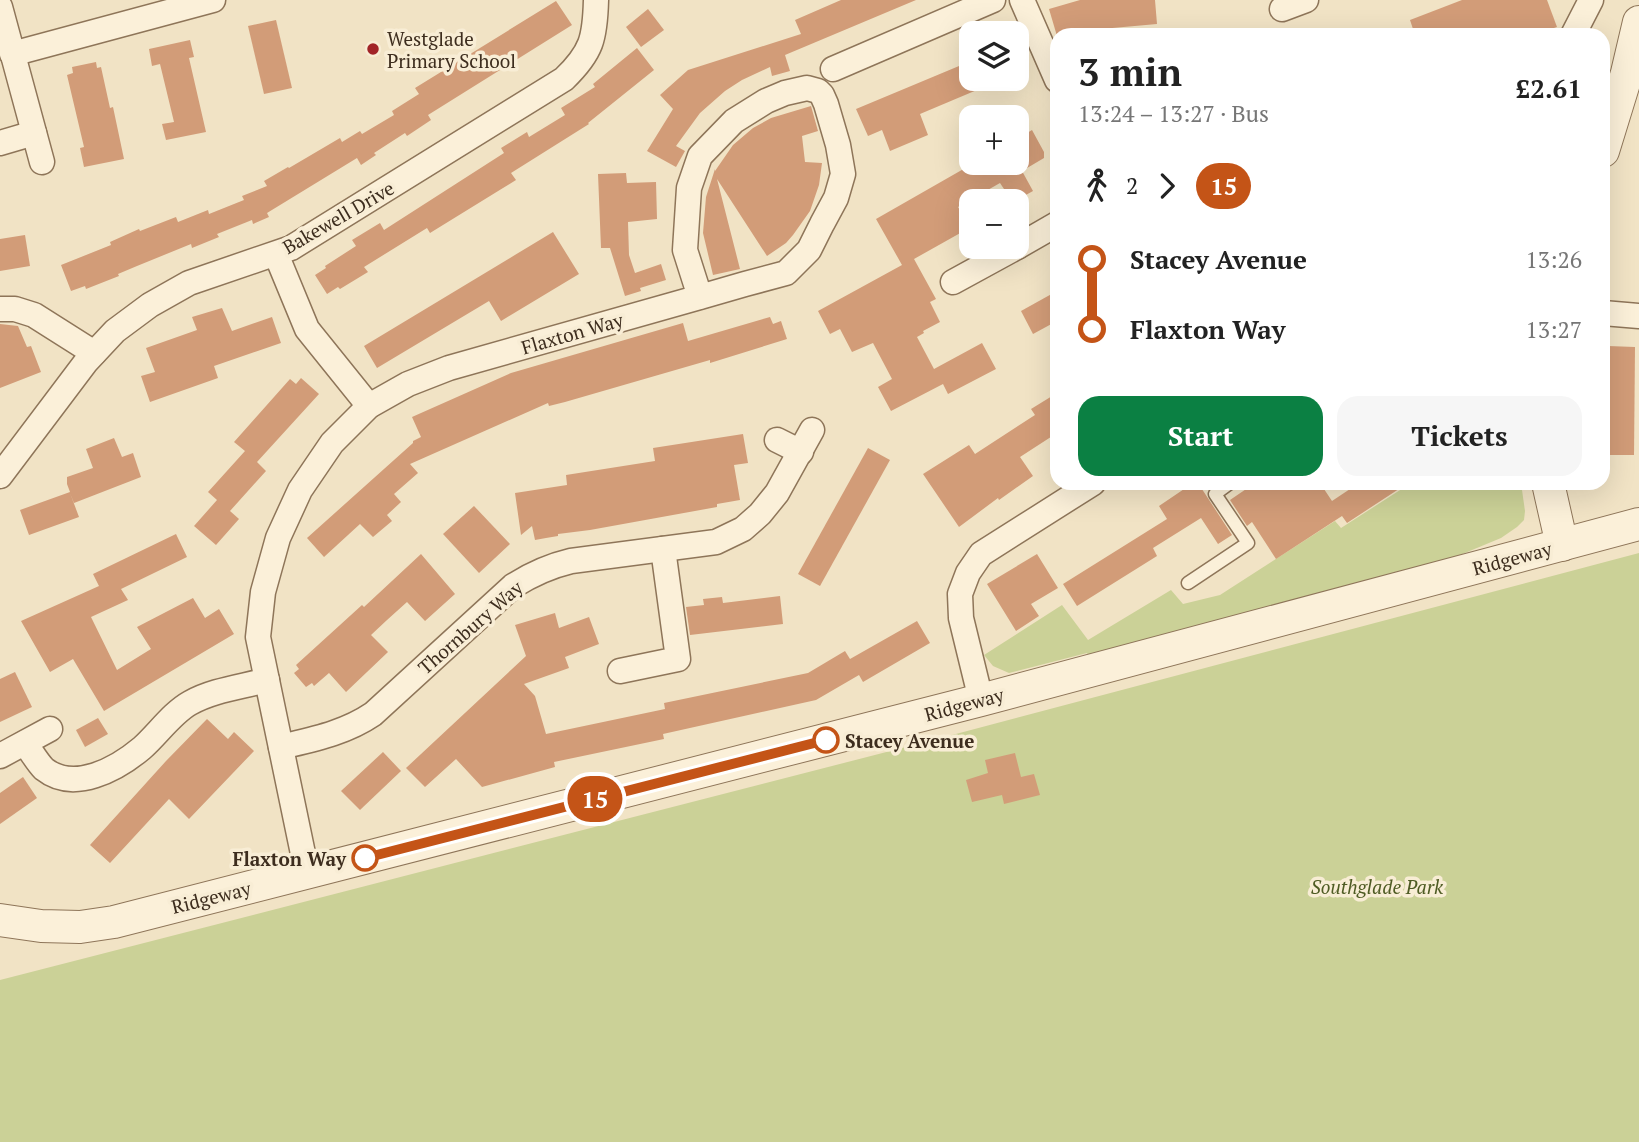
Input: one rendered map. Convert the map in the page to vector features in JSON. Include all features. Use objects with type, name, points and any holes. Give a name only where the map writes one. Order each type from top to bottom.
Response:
[{"type":"street","name":"Bakewell Drive","points":[[0,476],[94,353],[115,331],[150,305],[189,284],[291,248],[564,79],[579,64],[590,46],[596,27],[596,0]]},
{"type":"street","points":[[846,69],[993,0]]},
{"type":"street","points":[[1022,0],[1050,64]]},
{"type":"street","points":[[1282,9],[1306,0]]},
{"type":"street","points":[[1577,28],[1591,0]]},
{"type":"street","points":[[12,54],[208,1]]},
{"type":"street","points":[[0,7],[41,162]]},
{"type":"street","points":[[1610,122],[1627,73],[1639,22]]},
{"type":"street","points":[[807,88],[818,91],[827,104],[843,174],[836,198],[809,250],[786,273],[700,297],[685,250],[689,188],[700,156],[734,121],[766,101],[807,88]]},
{"type":"street","points":[[0,143],[34,133]]},
{"type":"street","points":[[1029,240],[1050,228]]},
{"type":"street","points":[[275,254],[307,329],[369,405]]},
{"type":"street","points":[[953,282],[982,279],[1004,259]]},
{"type":"street","name":"Flaxton Way","points":[[307,873],[258,637],[263,592],[278,538],[300,489],[331,443],[369,405],[408,384],[449,368],[700,297]]},
{"type":"street","points":[[0,309],[15,309],[34,315],[94,353]]},
{"type":"street","points":[[1610,314],[1639,316]]},
{"type":"street","name":"Thornbury Way","points":[[281,747],[336,733],[365,720],[513,586],[530,575],[572,561],[716,542],[743,529],[777,494],[807,441],[777,440]]},
{"type":"street","points":[[981,700],[961,618],[960,594],[968,573],[981,554],[1082,490]]},
{"type":"street","points":[[1550,490],[1562,545]]},
{"type":"street","name":"Ridgeway","points":[[0,920],[41,926],[80,927],[102,924],[981,700],[1639,524]]},
{"type":"street","points":[[621,671],[678,659],[663,549]]},
{"type":"street","points":[[25,743],[44,768],[60,778],[80,779],[98,774],[141,749],[187,705],[206,695],[267,680]]},
{"type":"street","points":[[0,756],[50,729]]},
{"type":"lane","points":[[1188,583],[1248,543],[1214,494],[1220,490]]},
{"type":"green space","points":[[1400,490],[1522,490],[1524,520],[1501,538],[1460,555],[1307,605],[1090,662],[1087,653],[1009,673],[993,666],[984,655],[1062,605],[1088,640],[1171,590],[1183,604],[1220,595],[1335,521],[1341,528]]},
{"type":"green space","name":"Southglade Park","points":[[1639,553],[1639,1142],[0,1142],[0,980],[937,739]]},
{"type":"building","points":[[841,0],[916,0],[785,55],[790,71],[772,76],[770,67],[725,91],[700,113],[676,146],[685,151],[676,167],[647,151],[673,109],[660,95],[688,70],[801,34],[795,20]]},
{"type":"building","points":[[1080,0],[1155,0],[1157,24],[1112,28],[1055,28],[1049,9]]},
{"type":"building","points":[[1462,0],[1547,0],[1557,27],[1413,28],[1410,20]]},
{"type":"building","points":[[556,1],[572,25],[428,115],[431,120],[407,136],[405,133],[361,165],[357,158],[267,213],[269,217],[253,224],[252,220],[217,234],[219,237],[192,248],[191,244],[86,289],[85,286],[71,291],[61,265],[111,245],[110,242],[139,229],[140,231],[176,217],[178,222],[208,210],[209,214],[244,200],[242,196],[267,186],[264,181],[288,167],[340,138],[342,142],[360,131],[362,134],[394,115],[392,111],[419,94],[415,88]]},
{"type":"building","points":[[648,9],[664,30],[641,47],[626,27]]},
{"type":"building","points":[[276,20],[292,88],[264,94],[248,26]]},
{"type":"building","points":[[190,40],[194,57],[189,58],[206,132],[166,140],[162,124],[174,122],[160,64],[152,66],[149,49]]},
{"type":"building","points":[[637,48],[654,70],[589,124],[511,173],[516,180],[430,233],[427,228],[364,267],[368,272],[327,294],[315,275],[356,246],[352,240],[380,223],[384,230],[504,153],[501,148],[527,132],[529,137],[565,115],[561,108],[595,87],[593,84]]},
{"type":"building","points":[[96,62],[97,68],[101,67],[110,108],[113,107],[124,159],[84,167],[80,148],[84,147],[67,75],[73,73],[72,67]]},
{"type":"building","points":[[959,66],[959,91],[975,91],[920,114],[928,135],[890,151],[882,130],[868,136],[856,109]]},
{"type":"building","points":[[811,106],[818,131],[802,136],[805,162],[822,163],[819,185],[810,211],[786,243],[767,256],[717,179],[740,269],[713,275],[703,233],[706,197],[715,169],[733,145],[753,128],[771,118]]},
{"type":"building","points":[[1032,130],[1044,152],[1044,158],[1029,167],[1029,132]]},
{"type":"building","points":[[959,172],[959,175],[1024,175],[1033,191],[1029,193],[1029,189],[1004,189],[1000,183],[990,189],[959,189],[959,234],[914,259],[936,299],[930,302],[940,322],[917,337],[934,369],[982,343],[996,369],[948,394],[943,384],[891,411],[878,387],[892,379],[873,343],[852,352],[840,329],[830,334],[818,311],[902,265],[876,219]]},
{"type":"building","points":[[626,173],[627,183],[656,182],[657,219],[628,222],[629,255],[635,273],[661,264],[666,280],[625,296],[610,248],[601,248],[598,174]]},
{"type":"building","points":[[553,232],[579,274],[501,321],[489,301],[377,368],[364,346]]},
{"type":"building","points":[[25,235],[30,266],[0,271],[0,239]]},
{"type":"building","points":[[1050,295],[1050,325],[1033,334],[1021,311]]},
{"type":"building","points":[[222,308],[232,331],[272,317],[281,343],[214,366],[218,378],[150,402],[141,376],[155,372],[146,348],[197,330],[192,317]]},
{"type":"building","points":[[770,317],[773,324],[781,321],[787,339],[565,402],[549,406],[548,403],[410,464],[418,473],[394,494],[401,502],[387,515],[392,521],[373,537],[360,524],[324,557],[307,538],[413,441],[421,437],[412,417],[511,373],[683,323],[688,341]]},
{"type":"building","points":[[0,324],[18,326],[27,347],[31,346],[41,372],[0,388]]},
{"type":"building","points":[[1610,346],[1635,347],[1634,455],[1610,455]]},
{"type":"building","points":[[301,378],[319,394],[257,462],[266,471],[230,511],[239,519],[216,545],[194,526],[217,500],[208,492],[245,451],[234,442],[290,379],[296,384]]},
{"type":"building","points":[[1050,397],[1050,438],[1020,457],[1033,476],[959,527],[923,474],[969,445],[975,454],[1035,415],[1031,409]]},
{"type":"building","points":[[743,434],[748,463],[734,465],[740,500],[717,504],[717,507],[535,540],[532,526],[521,535],[515,493],[567,485],[566,475],[655,461],[653,448]]},
{"type":"building","points":[[114,438],[122,457],[133,453],[141,477],[74,503],[70,493],[79,517],[29,535],[20,510],[70,492],[67,477],[93,468],[86,449]]},
{"type":"building","points":[[868,448],[890,460],[820,586],[798,574]]},
{"type":"building","points":[[1183,490],[1203,490],[1232,535],[1218,544],[1201,518],[1153,548],[1157,556],[1077,606],[1063,584],[1167,519],[1159,506]]},
{"type":"building","points":[[1245,490],[1325,490],[1332,501],[1348,490],[1397,490],[1347,523],[1342,516],[1276,559],[1252,522],[1247,526],[1230,500]]},
{"type":"building","points":[[474,506],[510,544],[479,573],[443,534]]},
{"type":"building","points":[[176,534],[187,557],[121,589],[128,600],[91,617],[117,670],[151,649],[137,627],[193,598],[205,618],[219,609],[234,634],[104,711],[73,659],[50,672],[21,621],[99,586],[93,574]]},
{"type":"building","points":[[421,554],[455,594],[425,621],[407,602],[371,635],[388,652],[346,692],[329,673],[314,686],[312,683],[306,687],[294,673],[299,669],[296,665]]},
{"type":"building","points":[[1037,554],[1058,588],[1031,604],[1039,616],[1016,631],[987,584]]},
{"type":"building","points":[[780,596],[783,624],[690,635],[686,607],[704,605],[703,599],[722,597],[723,603]]},
{"type":"building","points":[[555,613],[559,628],[589,617],[599,644],[565,657],[569,668],[524,684],[535,696],[546,734],[665,709],[664,703],[808,673],[845,651],[850,659],[917,621],[930,643],[863,682],[859,675],[816,700],[663,734],[664,739],[554,762],[555,767],[482,787],[456,759],[425,787],[406,768],[526,656],[515,625]]},
{"type":"building","points":[[15,672],[32,707],[0,722],[0,679]]},
{"type":"building","points":[[98,718],[108,734],[85,747],[76,730]]},
{"type":"building","points":[[207,719],[228,739],[234,732],[254,751],[189,819],[169,799],[110,863],[90,845]]},
{"type":"building","points":[[383,752],[401,771],[360,810],[341,791]]},
{"type":"building","points":[[1015,753],[1021,777],[1034,774],[1040,795],[1004,804],[1002,795],[972,802],[966,780],[988,773],[985,760]]},
{"type":"building","points":[[23,777],[37,798],[0,824],[0,793]]},
{"type":"bus line","name":"15","points":[[365,858],[826,740]]},
{"type":"place","name":"Westglade Primary School","points":[[373,49]]},
{"type":"place","name":"Stacey Avenue","points":[[826,740]]},
{"type":"place","name":"Flaxton Way","points":[[365,858]]}]
